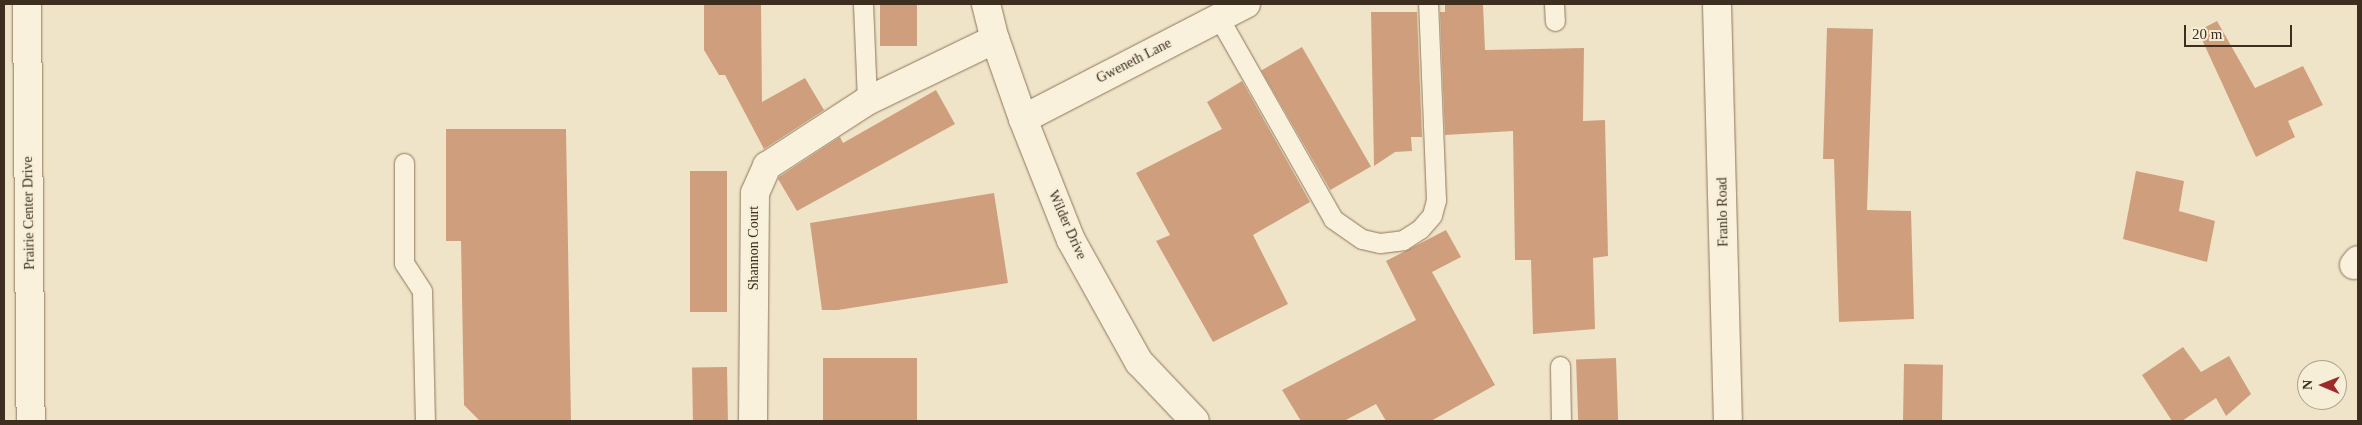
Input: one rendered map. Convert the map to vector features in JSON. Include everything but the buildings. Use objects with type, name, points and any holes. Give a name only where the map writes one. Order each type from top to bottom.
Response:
[{"type":"street","name":"Prairie Center Drive","points":[[27,4],[32,421]]},
{"type":"street","name":"Wilder Drive","points":[[986,4],[994,40],[1071,240],[1138,362],[1195,421]]},
{"type":"street","name":"Gweneth Lane","points":[[1023,119],[1246,4]]},
{"type":"street","name":"Franlo Road","points":[[1717,4],[1728,421]]},
{"type":"street","name":"Shannon Court","points":[[753,421],[754,194],[767,166],[867,101],[994,40]]},
{"type":"lane","points":[[27,4],[34,4]]},
{"type":"lane","points":[[864,4],[867,101]]},
{"type":"lane","points":[[1219,18],[1333,219],[1362,239],[1380,243],[1403,240],[1420,229],[1432,215],[1436,200],[1428,4]]},
{"type":"lane","points":[[404,162],[404,262],[422,291],[425,421]]},
{"type":"lane","points":[[1560,366],[1561,421]]}]
